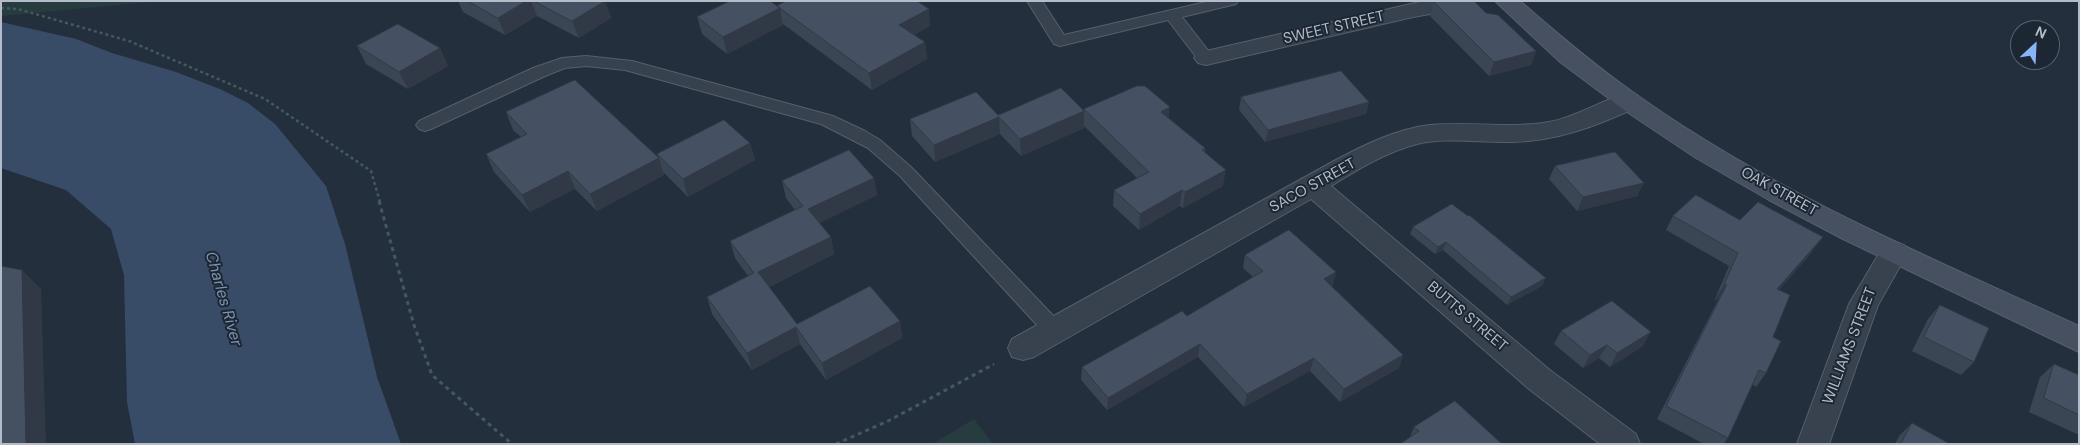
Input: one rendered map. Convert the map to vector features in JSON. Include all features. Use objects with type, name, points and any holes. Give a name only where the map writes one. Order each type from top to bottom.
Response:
[{"type":"street","name":"SWEET STREET","points":[[1206,58],[1413,10],[1464,1]]},
{"type":"street","name":"OAK STREET","points":[[1506,1],[1545,37],[1628,101],[1687,140],[1755,179],[1894,252],[2079,340]]},
{"type":"street","name":"SACO STREET","points":[[1023,348],[1368,156],[1411,137],[1435,133],[1524,134],[1552,131],[1578,125],[1628,101]]},
{"type":"street","name":"BUTTS STREET","points":[[1313,186],[1540,380],[1624,444]]},
{"type":"street","name":"WILLIAMS STREET","points":[[1813,444],[1864,304],[1894,252]]},
{"type":"lane","points":[[1034,1],[1060,41],[1232,1]]},
{"type":"lane","points":[[1172,15],[1206,58]]},
{"type":"lane","points":[[425,125],[538,72],[562,63],[586,60],[626,65],[827,120],[859,135],[901,167],[1054,331]]},
{"type":"path","points":[[1,8],[18,9],[129,41],[265,99],[370,170],[414,325],[432,375],[512,444]]},
{"type":"path","points":[[836,444],[890,420],[1023,348]]},
{"type":"green space","points":[[1,1],[160,1],[1,16]]},
{"type":"green space","points":[[974,419],[993,444],[932,444]]},
{"type":"water","name":"Charles River","points":[[1,22],[76,39],[112,53],[176,72],[220,89],[248,103],[275,124],[326,186],[345,244],[377,377],[401,444],[135,444],[127,402],[124,275],[111,229],[66,190],[1,168]]},
{"type":"building","points":[[468,1],[526,1],[498,18]]},
{"type":"building","points":[[534,1],[605,1],[572,21]]},
{"type":"building","points":[[730,1],[770,1],[780,8],[723,37],[697,17]]},
{"type":"building","points":[[786,1],[917,1],[929,9],[899,25],[925,42],[869,73],[777,6]]},
{"type":"building","points":[[1474,1],[1486,13],[1498,15],[1536,51],[1494,62],[1434,2]]},
{"type":"building","points":[[398,24],[440,48],[399,72],[357,46]]},
{"type":"building","points":[[1341,71],[1369,102],[1268,130],[1241,97]]},
{"type":"building","points":[[575,80],[659,158],[590,194],[568,171],[522,195],[486,154],[527,134],[506,112]]},
{"type":"building","points":[[1137,86],[1145,86],[1170,107],[1161,112],[1205,148],[1202,150],[1226,170],[1185,192],[1182,190],[1140,214],[1114,190],[1149,172],[1084,109]]},
{"type":"building","points":[[1061,88],[1084,111],[1020,139],[999,117],[934,145],[910,119],[976,92],[998,115]]},
{"type":"building","points":[[724,120],[750,143],[683,179],[657,154]]},
{"type":"building","points":[[849,150],[874,178],[808,209],[831,237],[758,272],[797,324],[870,286],[900,321],[822,363],[796,327],[747,353],[707,297],[754,273],[730,241],[803,206],[782,181]]},
{"type":"building","points":[[1615,152],[1644,183],[1583,197],[1555,166]]},
{"type":"building","points":[[1696,195],[1740,220],[1758,202],[1823,237],[1777,289],[1790,295],[1773,337],[1781,341],[1766,373],[1759,370],[1728,438],[1666,406],[1727,284],[1723,287],[1738,253],[1673,216]]},
{"type":"building","points":[[1452,204],[1469,215],[1546,278],[1511,297],[1446,242],[1438,247],[1413,227]]},
{"type":"building","points":[[1289,230],[1336,272],[1324,279],[1403,355],[1344,389],[1314,358],[1247,394],[1200,344],[1108,398],[1082,367],[1182,311],[1187,316],[1263,271],[1245,255]]},
{"type":"building","points":[[1,266],[22,270],[26,444],[1,444]]},
{"type":"building","points":[[1612,301],[1651,332],[1617,353],[1607,345],[1590,355],[1561,331]]},
{"type":"building","points":[[1940,305],[1989,328],[1974,362],[1924,337]]},
{"type":"building","points":[[2054,364],[2079,375],[2079,415],[2044,398]]},
{"type":"building","points":[[1455,401],[1502,444],[1400,444],[1419,431],[1414,427]]},
{"type":"building","points":[[1912,423],[1950,444],[1901,444]]}]
